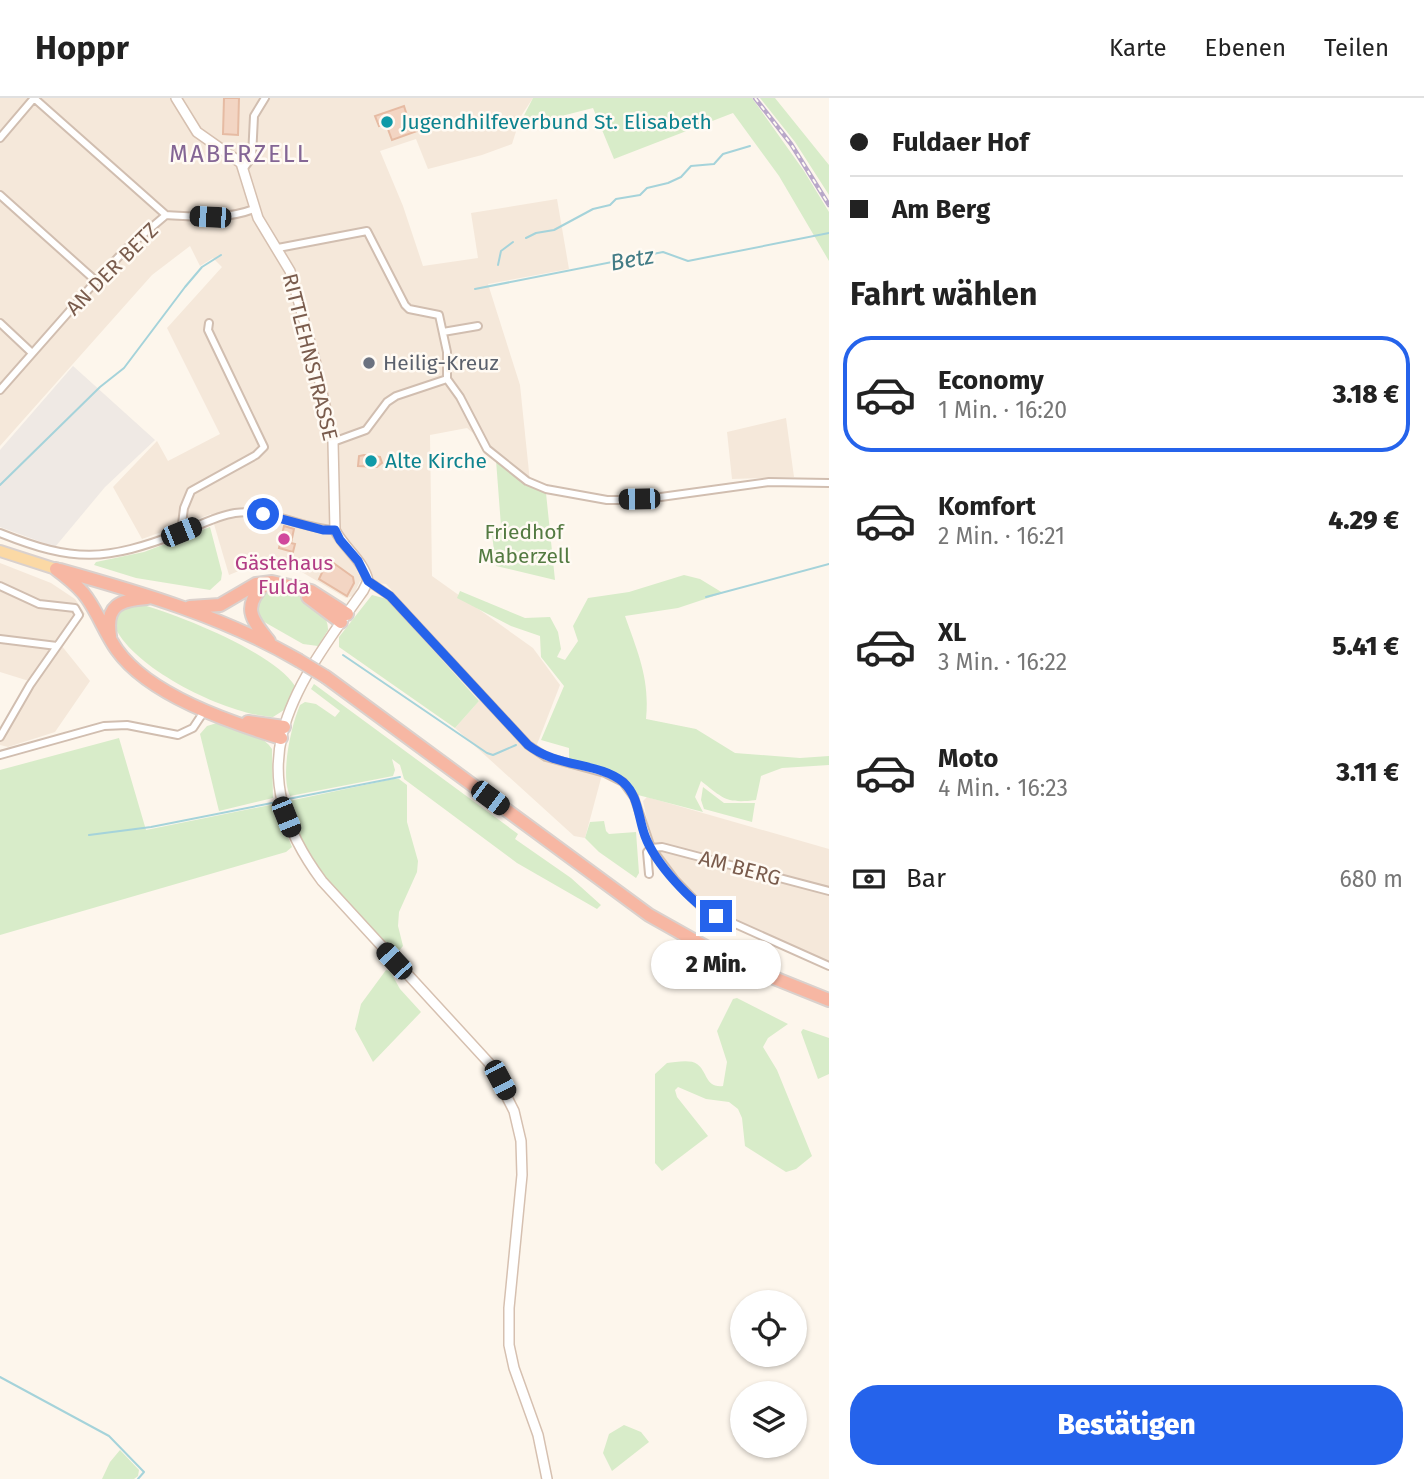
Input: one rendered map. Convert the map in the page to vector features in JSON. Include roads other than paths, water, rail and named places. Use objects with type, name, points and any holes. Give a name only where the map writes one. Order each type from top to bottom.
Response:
[{"type":"highway","points":[[56,569],[183,607],[273,646],[326,677],[649,915],[729,960],[829,1000]]},
{"type":"highway","points":[[56,569],[86,596],[122,657],[147,680],[177,698],[205,710],[282,732]]},
{"type":"highway","points":[[267,583],[255,594],[250,609],[253,620],[273,646]]},
{"type":"highway","points":[[183,607],[214,607],[256,584],[281,583],[311,591],[344,618]]},
{"type":"highway","points":[[110,640],[108,622],[116,607],[127,600],[155,598]]},
{"type":"main road","points":[[0,551],[56,569]]},
{"type":"street","points":[[0,138],[34,98],[166,215]]},
{"type":"street","points":[[176,98],[197,132],[234,156],[244,168],[252,157],[254,116],[265,98]]},
{"type":"street","name":"RITTLEHNSTRASSE","points":[[244,168],[254,209],[278,248],[295,285],[333,442],[335,530]]},
{"type":"street","points":[[0,195],[96,281]]},
{"type":"street","name":"AN DER BETZ","points":[[0,390],[126,249],[166,215],[217,217],[237,215],[254,209]]},
{"type":"street","points":[[278,248],[367,231],[405,305],[409,309],[439,315],[447,379],[460,397],[487,449],[527,481],[575,496],[629,500],[769,482],[829,483]]},
{"type":"street","points":[[0,323],[32,353]]},
{"type":"street","points":[[181,532],[184,508],[191,491],[256,455],[264,447],[208,330],[209,323]]},
{"type":"street","points":[[443,331],[478,326]]},
{"type":"street","points":[[333,442],[366,430],[387,402],[396,396],[447,379]]},
{"type":"street","points":[[0,533],[50,550],[84,556],[124,551],[218,517],[245,513],[263,514],[323,530],[335,530],[358,561],[368,581],[304,678],[282,732],[277,763],[282,802],[292,832],[311,866],[490,1065],[514,1111],[521,1140],[522,1175],[509,1308],[509,1345],[516,1376],[538,1434],[547,1479]]},
{"type":"street","name":"AM BERG","points":[[368,581],[390,596],[528,745],[546,757],[605,773],[623,782],[634,797],[651,848],[704,910],[829,966]]},
{"type":"street","points":[[0,586],[39,604],[75,608],[79,615],[0,737]]},
{"type":"street","points":[[0,639],[57,646]]},
{"type":"street","points":[[0,755],[104,726],[127,725],[178,735],[193,728],[205,710]]},
{"type":"street","name":"AM BERG","points":[[649,874],[647,852],[651,848],[662,847],[829,891]]},
{"type":"waterway","points":[[526,238],[554,230],[593,209],[610,205],[616,199],[640,195],[647,188],[668,183],[681,177],[691,166],[714,164],[723,154],[750,146]]},
{"type":"waterway","name":"Betz","points":[[475,289],[663,252],[688,261],[829,233]]},
{"type":"waterway","points":[[498,265],[501,251],[513,242]]},
{"type":"waterway","points":[[0,485],[100,387],[124,368],[202,267],[221,255]]},
{"type":"waterway","points":[[706,597],[829,564]]},
{"type":"waterway","points":[[343,655],[487,753],[493,755],[516,745]]},
{"type":"waterway","points":[[288,799],[400,777]]},
{"type":"waterway","points":[[89,835],[151,827],[277,802]]},
{"type":"waterway","points":[[0,1377],[109,1436],[144,1472],[138,1479]]},
{"type":"railway","points":[[755,98],[791,144],[829,205]]},
{"type":"place","name":"Jugendhilfeverbund St. Elisabeth","points":[[387,122]]},
{"type":"place","name":"Heilig-Kreuz","points":[[369,363]]},
{"type":"place","name":"Alte Kirche","points":[[371,461]]},
{"type":"place","name":"Gästehaus Fulda","points":[[284,539]]},
{"type":"district","name":"MABERZELL","points":[[240,154]]},
{"type":"park label","name":"Friedhof Maberzell","points":[[524,544]]}]
